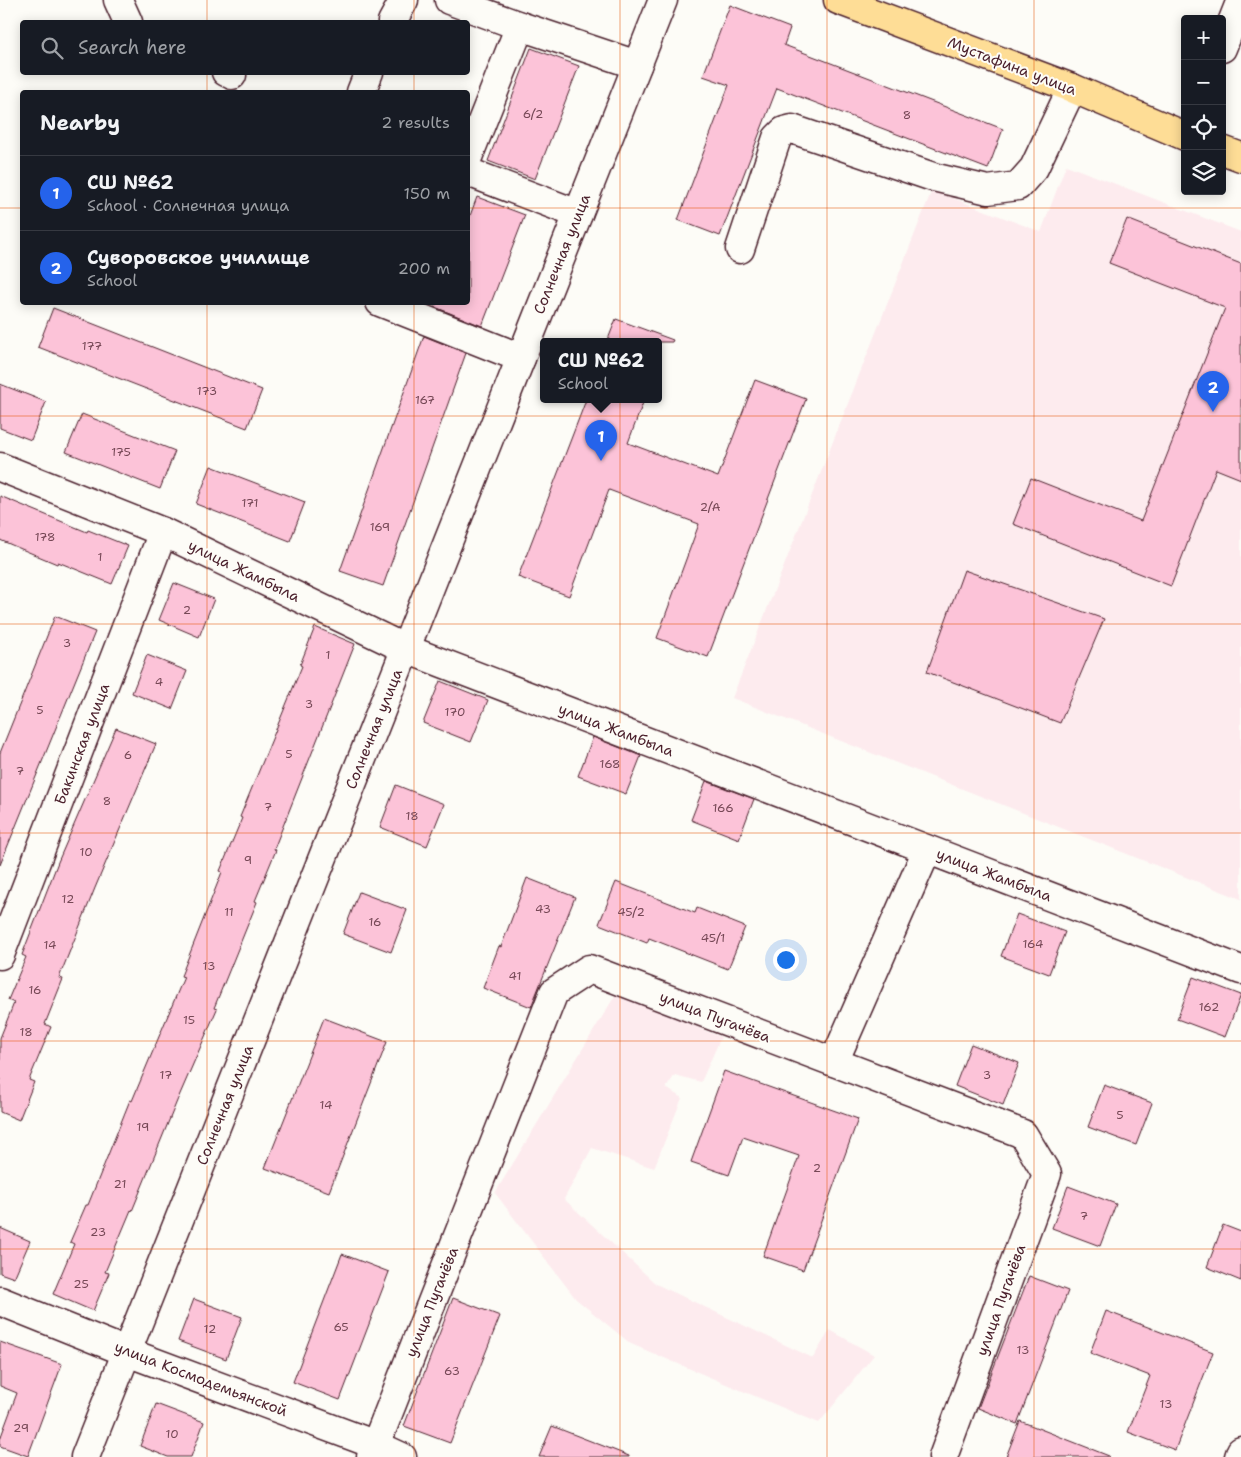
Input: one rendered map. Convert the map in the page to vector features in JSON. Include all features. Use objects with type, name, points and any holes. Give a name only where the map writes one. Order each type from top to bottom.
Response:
[{"type":"main road","name":"Мустафина улица","points":[[838,0],[1072,88],[1181,134]]},
{"type":"main road","points":[[1226,151],[1241,157]]},
{"type":"street","points":[[118,0],[127,20]]},
{"type":"street","points":[[393,20],[404,0]]},
{"type":"street","points":[[449,0],[637,65]]},
{"type":"street","name":"Солнечная улица","points":[[84,1457],[663,0]]},
{"type":"street","points":[[1226,38],[1241,0]]},
{"type":"street","points":[[470,153],[520,26]]},
{"type":"street","points":[[362,90],[368,75]]},
{"type":"street","points":[[740,249],[777,138],[784,131],[792,129],[951,182],[988,190],[1018,186],[1034,168],[1072,88]]},
{"type":"street","points":[[470,173],[578,214]]},
{"type":"street","points":[[396,305],[413,308],[521,358]]},
{"type":"street","name":"улица Жамбыла","points":[[0,466],[163,532],[406,649],[1241,970]]},
{"type":"street","name":"Бакинская улица","points":[[0,955],[163,532]]},
{"type":"street","points":[[834,1062],[927,850]]},
{"type":"street","name":"улица Пугачёва","points":[[373,1451],[554,992],[589,969],[1023,1134],[1048,1174],[943,1457]]},
{"type":"street","name":"улица Космодемьянской","points":[[0,1301],[373,1451],[402,1457]]},
{"type":"street","points":[[1239,1457],[1241,1451]]},
{"type":"shaded area","points":[[1066,165],[1241,232],[1241,899],[732,698],[932,190],[1041,232]]},
{"type":"shaded area","points":[[616,994],[721,1037],[701,1082],[675,1075],[666,1088],[682,1098],[654,1168],[592,1148],[564,1199],[656,1284],[813,1358],[830,1330],[874,1355],[819,1423],[631,1344],[576,1299],[495,1193]]},
{"type":"building","points":[[730,5],[790,28],[784,45],[1003,129],[988,169],[777,88],[720,236],[678,220],[729,85],[703,76]]},
{"type":"building","points":[[531,48],[579,66],[535,179],[488,161]]},
{"type":"building","points":[[477,197],[525,215],[482,326],[435,307],[436,305],[470,305],[470,216]]},
{"type":"building","points":[[1127,219],[1241,264],[1241,479],[1216,469],[1171,586],[1013,524],[1031,478],[1141,521],[1225,308],[1109,263]]},
{"type":"building","points":[[53,308],[262,390],[247,428],[38,347]]},
{"type":"building","points":[[616,319],[673,340],[672,342],[662,342],[662,338],[609,338]]},
{"type":"building","points":[[424,336],[466,353],[383,586],[340,571]]},
{"type":"building","points":[[755,380],[806,399],[708,657],[657,638],[699,524],[609,490],[569,596],[518,577],[585,403],[643,403],[628,443],[718,477]]},
{"type":"building","points":[[0,384],[46,402],[31,440],[0,428]]},
{"type":"building","points":[[82,414],[175,451],[160,489],[66,452]]},
{"type":"building","points":[[211,466],[305,502],[290,541],[196,504]]},
{"type":"building","points":[[0,496],[87,532],[88,530],[128,546],[112,584],[0,540]]},
{"type":"building","points":[[964,570],[1104,619],[1060,723],[927,672]]},
{"type":"building","points":[[174,583],[214,599],[199,637],[159,620]]},
{"type":"building","points":[[55,616],[95,632],[0,865],[0,753]]},
{"type":"building","points":[[315,627],[355,644],[274,849],[276,850],[255,901],[257,902],[214,1008],[217,1009],[105,1272],[109,1273],[93,1311],[53,1294],[74,1244],[70,1242],[86,1205],[88,1205],[130,1100],[132,1101],[184,977],[181,976],[222,872],[220,871],[242,818],[240,817],[302,666],[300,665]]},
{"type":"building","points":[[147,655],[187,671],[172,709],[132,693]]},
{"type":"building","points":[[440,681],[488,700],[471,742],[423,723]]},
{"type":"building","points":[[116,728],[156,744],[59,978],[63,979],[45,1024],[51,1027],[29,1080],[34,1082],[19,1120],[0,1112],[0,1038],[14,1003],[8,1000],[26,957],[22,955],[58,862]]},
{"type":"building","points":[[593,737],[641,756],[626,794],[578,776]]},
{"type":"building","points":[[706,781],[754,799],[739,839],[691,820]]},
{"type":"building","points":[[396,785],[444,804],[427,846],[380,827]]},
{"type":"building","points":[[527,878],[575,897],[531,1007],[483,988]]},
{"type":"building","points":[[616,882],[695,913],[697,908],[745,927],[728,969],[649,938],[647,943],[599,924]]},
{"type":"building","points":[[359,892],[407,910],[391,952],[343,934]]},
{"type":"building","points":[[1017,914],[1065,932],[1049,974],[1001,956]]},
{"type":"building","points":[[1193,977],[1241,995],[1225,1037],[1177,1019]]},
{"type":"building","points":[[324,1018],[387,1042],[329,1192],[265,1168]]},
{"type":"building","points":[[971,1044],[1019,1063],[1003,1105],[955,1086]]},
{"type":"building","points":[[724,1071],[858,1119],[803,1270],[763,1256],[799,1156],[743,1137],[729,1175],[691,1162]]},
{"type":"building","points":[[1104,1085],[1152,1103],[1136,1145],[1088,1127]]},
{"type":"building","points":[[1068,1186],[1116,1204],[1100,1246],[1052,1228]]},
{"type":"building","points":[[1223,1225],[1241,1232],[1241,1281],[1207,1267]]},
{"type":"building","points":[[0,1228],[30,1241],[14,1278],[0,1273]]},
{"type":"building","points":[[342,1254],[389,1272],[340,1400],[293,1382]]},
{"type":"building","points":[[1029,1276],[1068,1291],[1017,1424],[978,1408]]},
{"type":"building","points":[[453,1298],[500,1316],[450,1443],[404,1426]]},
{"type":"building","points":[[194,1299],[242,1317],[226,1359],[178,1341]]},
{"type":"building","points":[[1106,1311],[1213,1352],[1175,1450],[1128,1432],[1150,1376],[1090,1353]]},
{"type":"building","points":[[0,1342],[62,1364],[28,1456],[0,1446],[0,1439],[17,1393],[0,1386]]},
{"type":"building","points":[[156,1404],[204,1422],[191,1457],[168,1457],[140,1446]]},
{"type":"building","points":[[1020,1421],[1109,1456],[1006,1457]]},
{"type":"building","points":[[552,1426],[629,1456],[629,1457],[539,1457]]},
{"type":"place","name":"Суворовское училище","points":[[1213,412]]},
{"type":"place","name":"СШ №62","points":[[601,461]]}]
